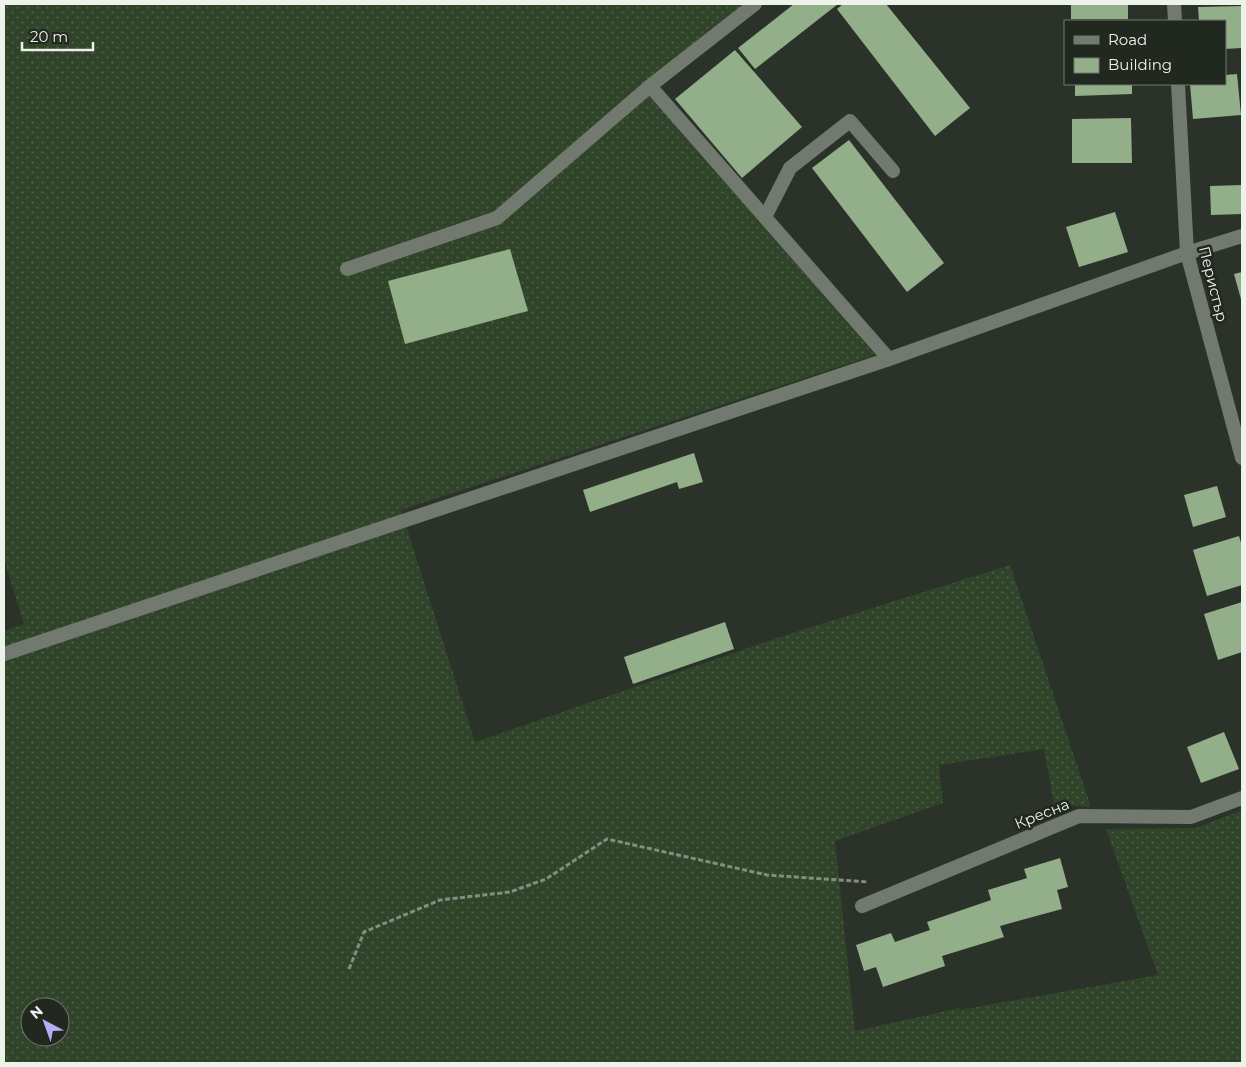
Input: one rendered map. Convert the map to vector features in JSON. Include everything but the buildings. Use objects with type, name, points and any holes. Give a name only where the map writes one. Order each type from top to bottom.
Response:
[{"type":"street","points":[[347,270],[497,218],[650,86],[755,4]]},
{"type":"street","points":[[1174,4],[1175,20]]},
{"type":"street","name":"Перистър","points":[[1178,85],[1187,253],[1242,458]]},
{"type":"street","points":[[650,86],[890,359]]},
{"type":"street","points":[[765,217],[790,168],[850,121],[893,171]]},
{"type":"street","points":[[4,654],[890,359],[1187,253],[1242,236]]},
{"type":"street","name":"Кресна","points":[[862,906],[1079,816],[1191,817],[1242,798]]},
{"type":"path","points":[[349,969],[364,932],[440,900],[510,892],[546,879],[607,839],[767,875],[872,883]]},
{"type":"green space","points":[[4,4],[748,4],[643,86],[875,355],[401,510],[475,742],[786,635],[1010,565],[1091,807],[1054,804],[1044,749],[939,765],[943,803],[835,841],[855,1031],[960,1008],[960,1010],[1158,975],[1106,829],[1196,828],[1242,810],[1242,1063],[4,1063],[4,631],[24,624],[4,559]]}]
